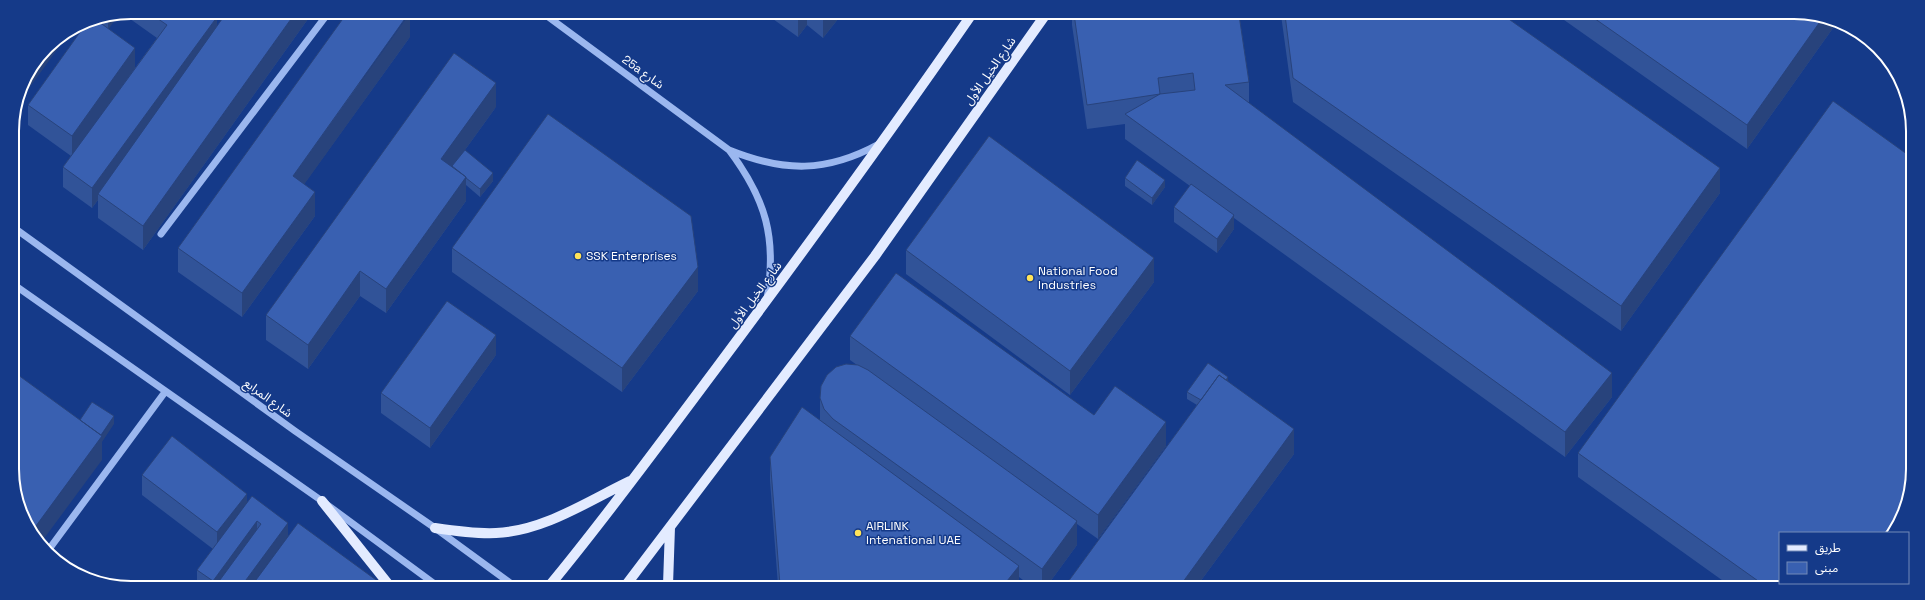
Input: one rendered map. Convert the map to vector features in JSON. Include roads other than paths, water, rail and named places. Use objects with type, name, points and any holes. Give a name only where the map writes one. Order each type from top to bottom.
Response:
[{"type":"main road","name":"شارع الخيل الأول","points":[[553,581],[634,479],[767,301],[883,142],[969,19]]},
{"type":"main road","name":"شارع الخيل الأول","points":[[629,581],[875,256],[1042,19]]},
{"type":"main road","points":[[435,528],[477,533],[517,531],[538,525],[634,479]]},
{"type":"main road","points":[[322,502],[387,581]]},
{"type":"main road","points":[[668,581],[670,527]]},
{"type":"street","points":[[161,234],[324,19]]},
{"type":"street","name":"25a شارع","points":[[551,19],[729,150],[750,158],[773,164],[796,166],[819,165],[841,161],[863,153],[883,142]]},
{"type":"street","name":"25a شارع","points":[[729,150],[745,171],[758,195],[767,220],[771,247],[771,274],[767,301]]},
{"type":"street","name":"شارع المرابع","points":[[19,230],[289,427],[435,528],[507,581]]},
{"type":"street","points":[[19,288],[322,502],[431,581]]},
{"type":"street","points":[[51,547],[165,392]]},
{"type":"place","name":"SSK Enterprises","points":[[578,256]]},
{"type":"place","name":"National Food Industries","points":[[1030,278]]},
{"type":"place","name":"AIRLINK Intenational UAE","points":[[858,533]]}]
